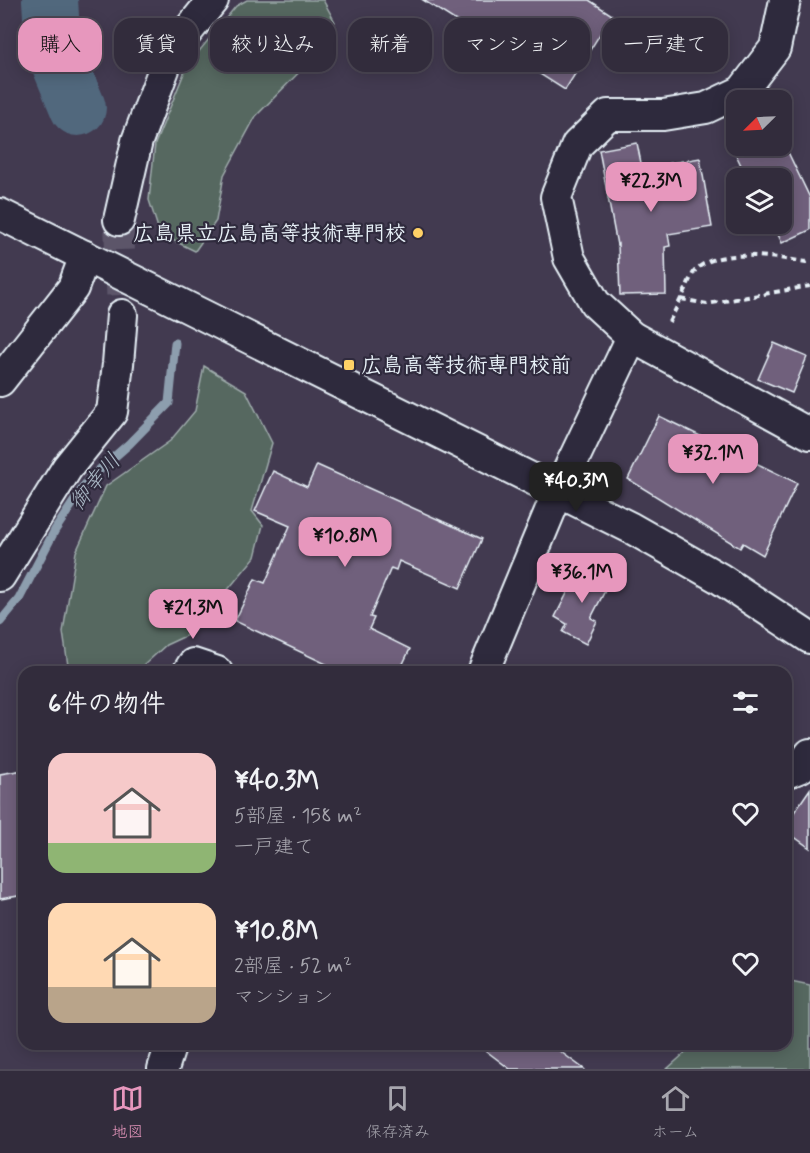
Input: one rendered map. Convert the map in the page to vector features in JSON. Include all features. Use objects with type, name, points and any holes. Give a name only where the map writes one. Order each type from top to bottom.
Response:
[{"type":"street","points":[[119,220],[137,141],[170,53],[213,0]]},
{"type":"street","points":[[785,0],[775,48],[742,91],[706,108],[663,115],[608,115],[577,145],[556,197],[569,258],[595,303],[644,343],[810,434]]},
{"type":"street","points":[[0,214],[631,528],[719,578],[810,639]]},
{"type":"street","points":[[0,381],[73,288],[86,256]]},
{"type":"street","points":[[0,576],[67,468],[112,412],[122,315]]},
{"type":"street","points":[[486,666],[558,492],[644,343]]},
{"type":"street","points":[[792,771],[801,767],[810,754]]},
{"type":"street","points":[[163,1069],[169,1050]]},
{"type":"path","points":[[644,343],[681,299],[700,266],[729,257],[746,255],[806,262],[810,260]]},
{"type":"path","points":[[681,299],[707,303],[810,286]]},
{"type":"green space","points":[[247,0],[323,0],[333,18],[226,18],[236,6]]},
{"type":"green space","points":[[210,38],[210,72],[299,72],[256,116],[224,175],[216,221],[195,251],[160,234],[149,200],[155,144],[185,72],[198,72],[198,53]]},
{"type":"green space","points":[[204,366],[246,391],[272,443],[252,511],[263,525],[255,557],[192,633],[166,645],[144,666],[68,666],[63,632],[76,552],[106,486],[170,441],[195,411]]},
{"type":"green space","points":[[792,981],[810,985],[810,1069],[667,1069],[688,1050],[792,1050]]},
{"type":"building","points":[[423,0],[589,0],[612,15],[610,18],[602,18],[602,31],[590,50],[590,18],[451,18]]},
{"type":"building","points":[[537,72],[576,72],[565,90]]},
{"type":"building","points":[[637,143],[642,168],[700,158],[712,227],[668,234],[670,246],[665,247],[666,294],[620,295],[618,244],[599,150]]},
{"type":"building","points":[[737,156],[790,156],[810,198],[810,230],[782,243],[778,234],[792,234],[792,168],[742,168]]},
{"type":"building","points":[[774,343],[807,357],[792,393],[758,379]]},
{"type":"building","points":[[659,416],[797,483],[763,555],[743,543],[740,548],[628,479]]},
{"type":"building","points":[[317,465],[482,539],[460,588],[399,561],[396,570],[391,568],[370,617],[374,618],[369,629],[410,649],[402,666],[330,666],[235,621],[255,579],[265,583],[290,526],[255,511],[273,471],[307,487]]},
{"type":"building","points":[[581,566],[610,581],[591,618],[597,621],[586,644],[563,632],[567,624],[555,617]]},
{"type":"building","points":[[18,771],[18,896],[0,899],[0,774]]},
{"type":"building","points":[[810,789],[810,848],[792,835],[792,815]]},
{"type":"building","points":[[485,1050],[558,1050],[584,1069],[510,1069]]},
{"type":"waterway","name":"御幸川","points":[[50,0],[53,48],[78,108]]},
{"type":"waterway","name":"御幸川","points":[[0,622],[19,599],[55,530],[89,479],[129,444],[169,403],[175,343]]},
{"type":"tunnel","points":[[119,220],[122,315]]},
{"type":"place","name":"広島県立広島高等技術専門校","points":[[418,233]]},
{"type":"place","name":"広島高等技術専門校前","points":[[349,365]]}]
